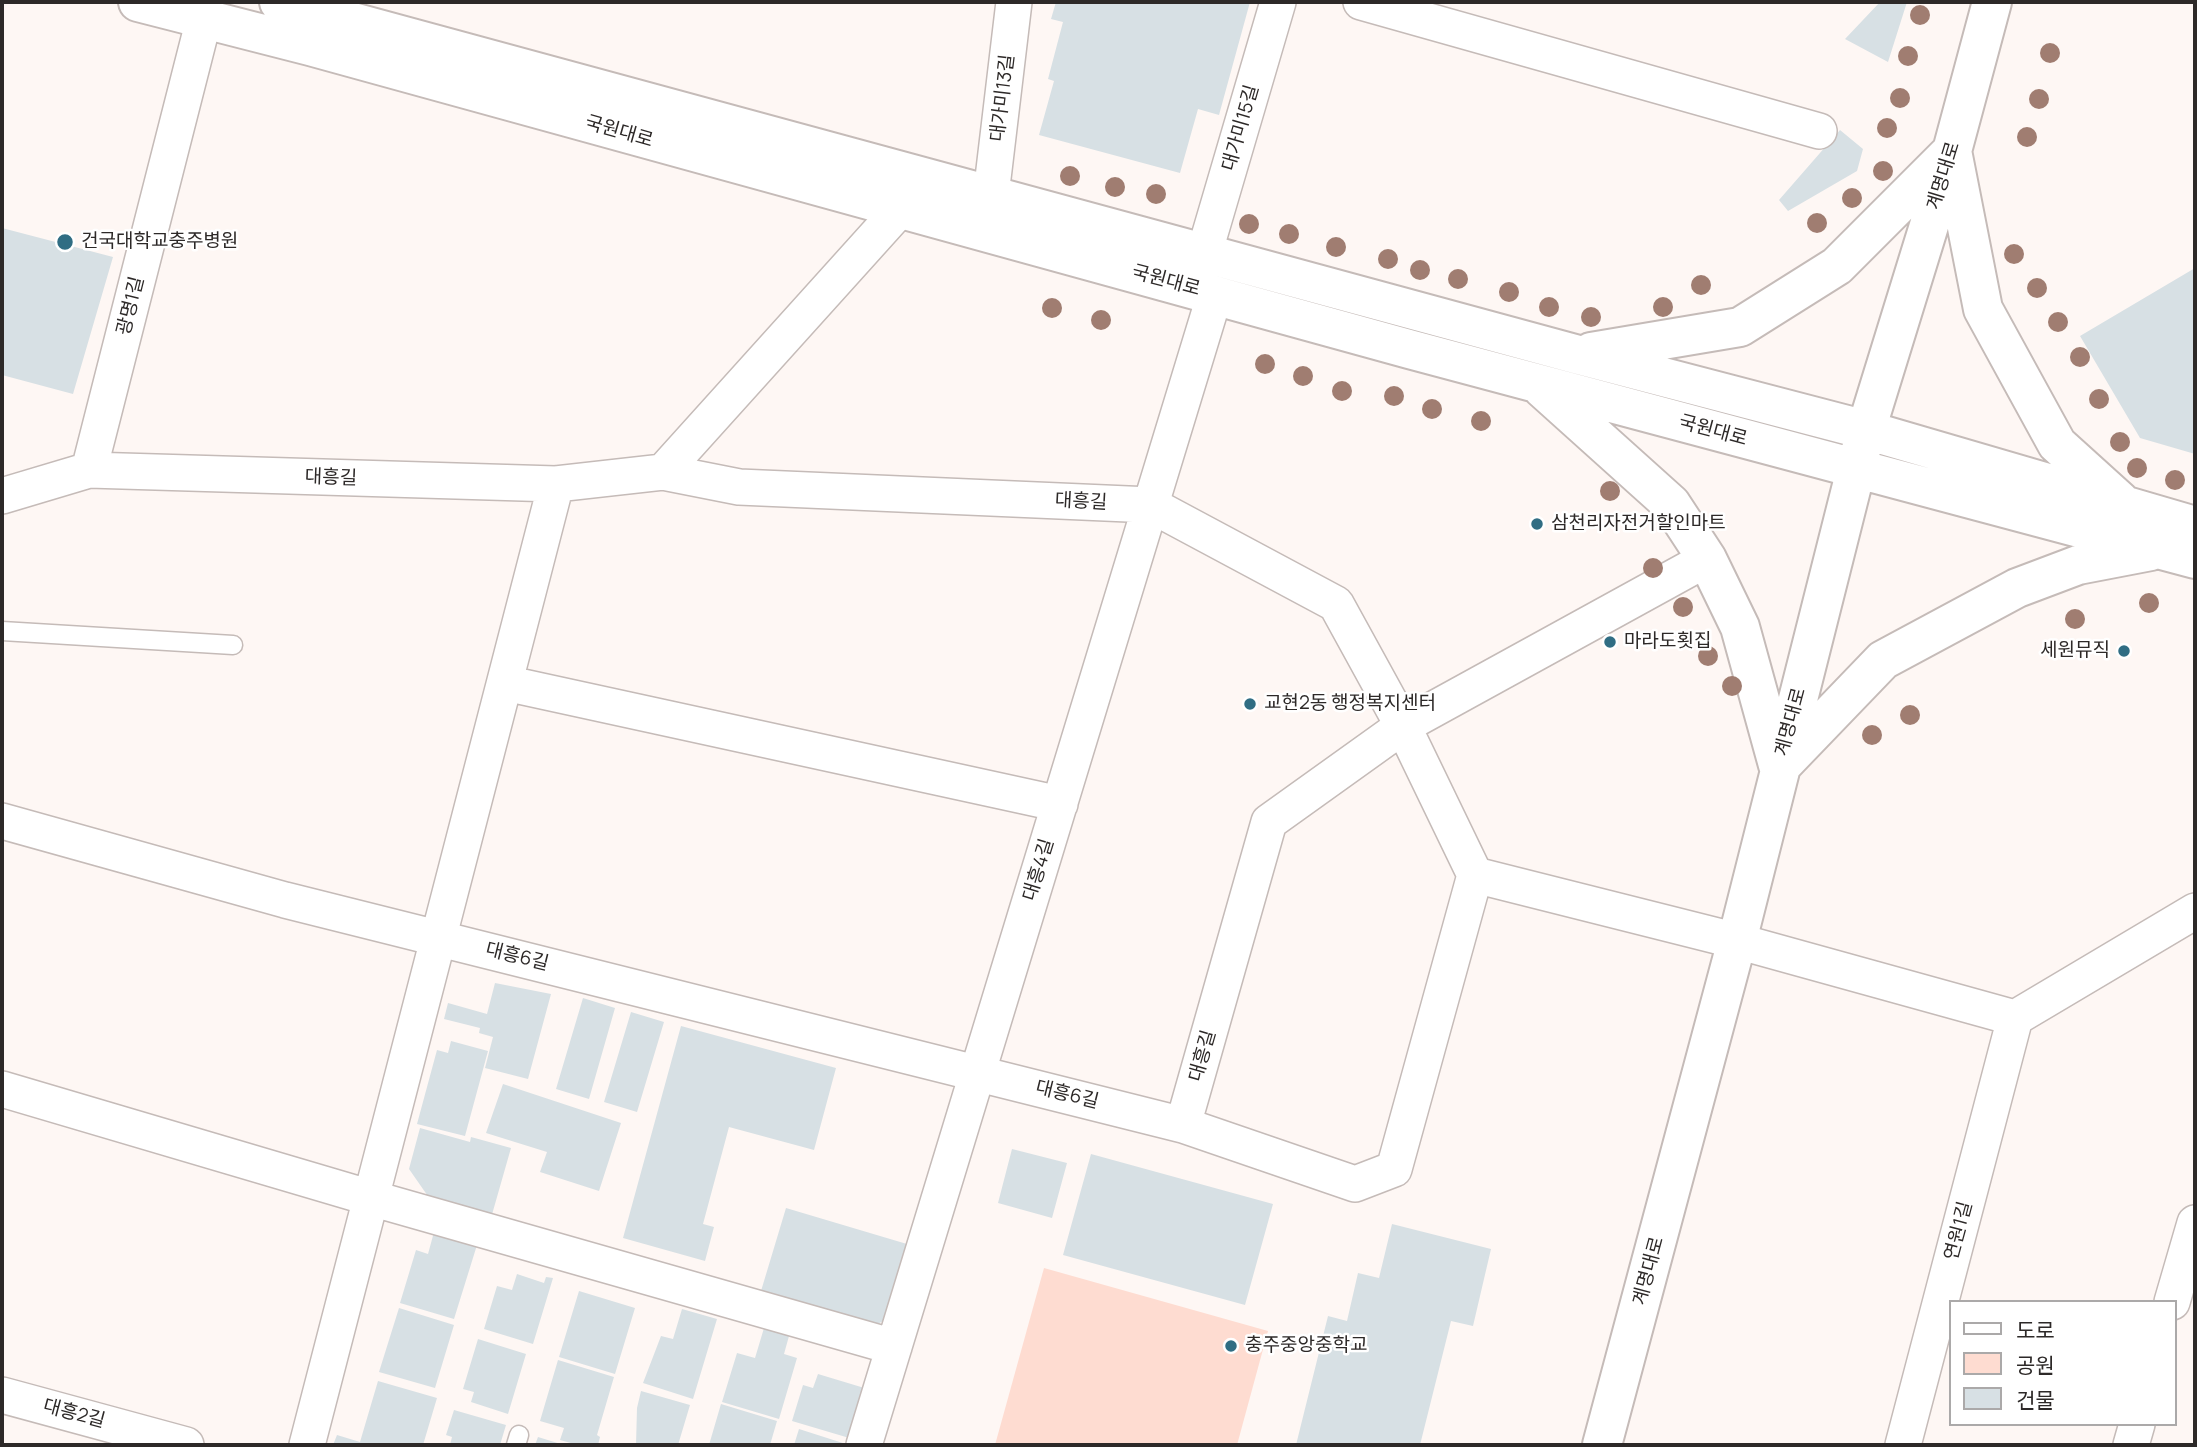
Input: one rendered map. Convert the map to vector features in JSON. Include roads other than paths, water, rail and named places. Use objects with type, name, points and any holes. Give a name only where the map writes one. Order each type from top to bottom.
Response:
[{"type":"street","name":"국원대로","points":[[138,2],[901,208],[1538,384],[2178,554]]},
{"type":"street","name":"국원대로","points":[[279,2],[1204,254],[1866,430],[2195,526]]},
{"type":"street","name":"대가미13길","points":[[991,195],[1014,2]]},
{"type":"street","name":"대가미15길","points":[[1204,254],[1278,2]]},
{"type":"street","points":[[1361,2],[1819,131]]},
{"type":"street","name":"계명대로","points":[[1602,1445],[1737,941],[1866,430],[1952,151],[1992,2]]},
{"type":"street","name":"광명1길","points":[[89,470],[204,19]]},
{"type":"street","points":[[1575,354],[1740,327],[1837,266],[1952,151]]},
{"type":"street","points":[[1952,151],[1983,309],[2057,444],[2127,508]]},
{"type":"street","points":[[663,472],[901,208]]},
{"type":"street","name":"대흥4길","points":[[864,1445],[1215,295]]},
{"type":"street","points":[[1538,384],[1671,504],[1707,559],[1740,627],[1779,768]]},
{"type":"street","name":"대흥길","points":[[2,496],[89,470],[556,484],[663,472],[739,487],[1150,505],[1336,604],[1403,726],[1475,875]]},
{"type":"street","points":[[307,1445],[556,484]]},
{"type":"street","points":[[1779,768],[1882,660],[2017,588],[2078,565],[2178,554]]},
{"type":"street","points":[[1403,726],[1707,559]]},
{"type":"street","points":[[505,683],[1059,804]]},
{"type":"street","name":"대흥길","points":[[1183,1125],[1269,822],[1403,726]]},
{"type":"street","name":"대흥6길","points":[[2,821],[285,900],[1183,1125],[1355,1184],[1394,1169],[1475,875]]},
{"type":"street","points":[[1475,875],[1737,941],[2015,1018],[2195,911]]},
{"type":"street","name":"연원1길","points":[[1903,1445],[2015,1018]]},
{"type":"street","points":[[2,1089],[371,1198],[894,1347]]},
{"type":"street","points":[[2173,1300],[2195,1223]]},
{"type":"street","name":"대흥2길","points":[[2,1395],[186,1445]]},
{"type":"street","points":[[2131,1445],[2136,1426]]},
{"type":"lane","points":[[2,631],[233,645]]},
{"type":"place","name":"건국대학교충주병원","points":[[65,242]]},
{"type":"place","name":"삼천리자전거할인마트","points":[[1537,524]]},
{"type":"place","name":"마라도횟집","points":[[1610,642]]},
{"type":"place","name":"세원뮤직","points":[[2124,651]]},
{"type":"place","name":"교현2동 행정복지센터","points":[[1250,704]]},
{"type":"place","name":"충주중앙중학교","points":[[1231,1346]]}]
